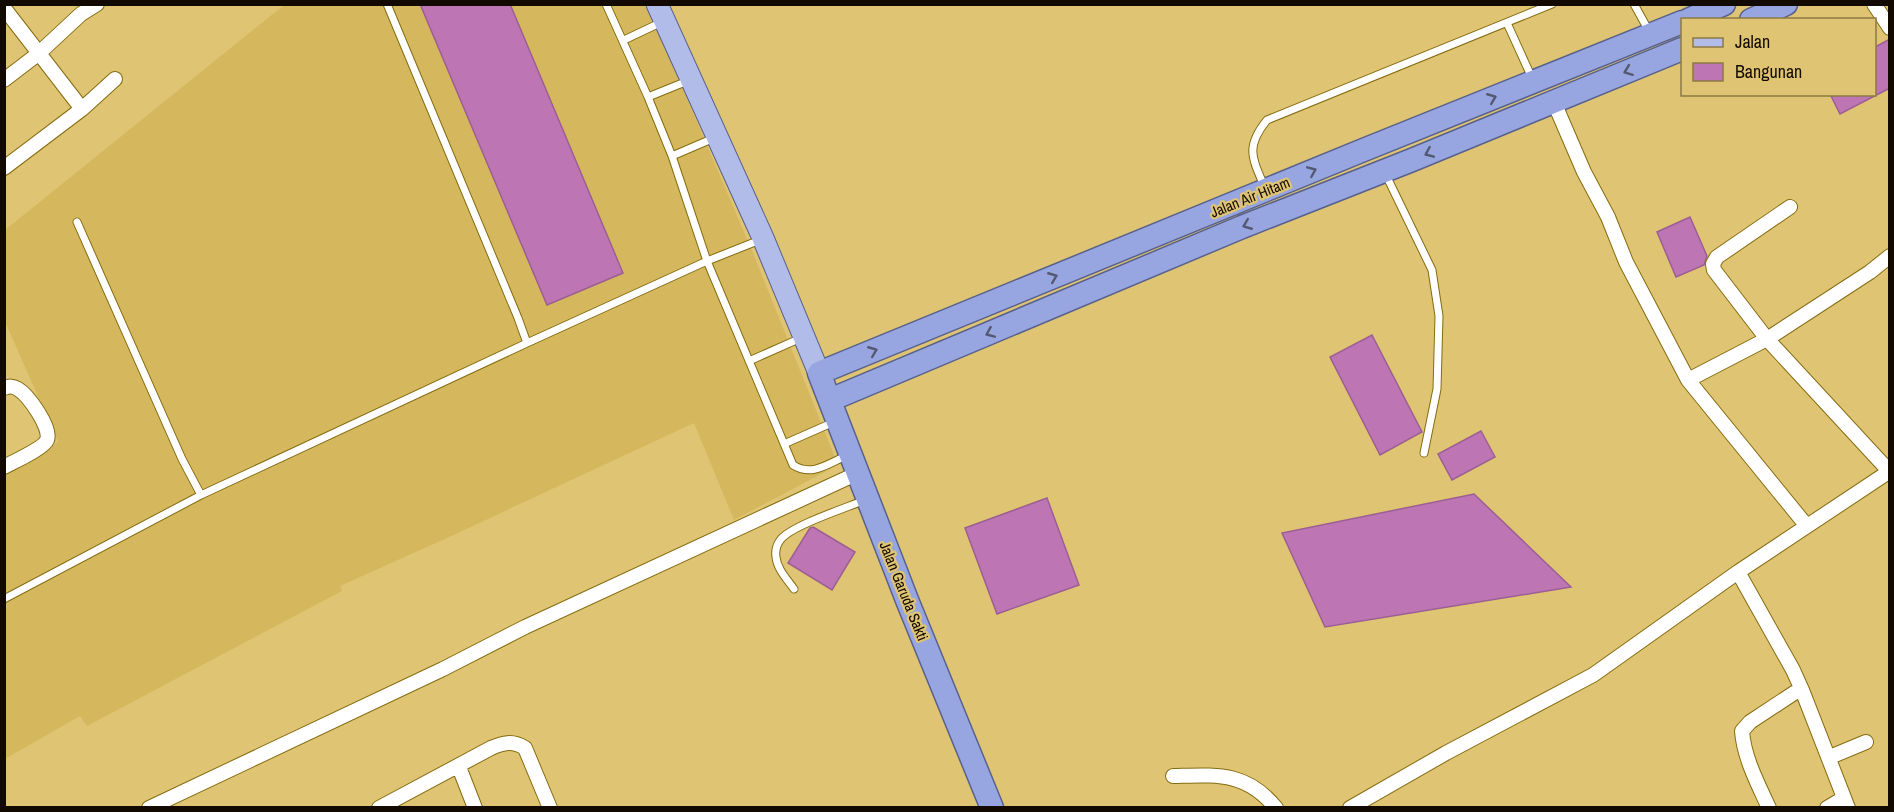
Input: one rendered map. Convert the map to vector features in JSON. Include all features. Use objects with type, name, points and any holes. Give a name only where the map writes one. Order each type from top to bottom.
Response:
[{"type":"highway","points":[[1692,18],[1724,4]]},
{"type":"highway","points":[[1754,18],[1786,4]]},
{"type":"highway","name":"Jalan Air Hitam","points":[[819,373],[1681,23]]},
{"type":"highway","name":"Jalan Air Hitam","points":[[834,410],[1242,227],[1681,50]]},
{"type":"highway","name":"Jalan Garuda Sakti","points":[[819,373],[867,499],[992,807]]},
{"type":"main road","points":[[661,12],[764,238],[819,373]]},
{"type":"street","points":[[4,80],[38,54],[81,14],[97,4]]},
{"type":"street","points":[[1874,4],[1890,28]]},
{"type":"street","points":[[4,8],[82,109]]},
{"type":"street","points":[[4,168],[82,109],[115,79]]},
{"type":"street","points":[[1553,100],[1584,172],[1608,217],[1626,262],[1688,380],[1806,525]]},
{"type":"street","points":[[1350,807],[1435,758],[1593,675],[1806,525],[1889,471],[1767,339],[1714,270],[1713,264],[1717,257],[1790,207]]},
{"type":"street","points":[[1688,380],[1767,339],[1870,272],[1890,256]]},
{"type":"street","points":[[4,387],[13,387],[22,392],[46,426],[48,435],[44,444],[4,467]]},
{"type":"street","points":[[149,807],[433,674],[854,463]]},
{"type":"street","points":[[1738,572],[1793,670],[1830,757],[1846,803],[1827,807]]},
{"type":"street","points":[[1769,807],[1755,777],[1743,742],[1742,731],[1750,722],[1802,690]]},
{"type":"street","points":[[1830,757],[1866,742]]},
{"type":"street","points":[[379,807],[401,803],[503,743],[518,744],[525,748],[550,807]]},
{"type":"street","points":[[459,767],[475,807]]},
{"type":"street","points":[[1173,776],[1207,775],[1242,781],[1260,790],[1276,807]]},
{"type":"lane","points":[[387,4],[519,318],[527,343]]},
{"type":"lane","points":[[606,4],[624,40],[672,156],[707,261],[793,465],[810,472],[854,463]]},
{"type":"lane","points":[[1266,190],[1252,158],[1256,134],[1267,120],[1552,4]]},
{"type":"lane","points":[[1634,4],[1651,35]]},
{"type":"lane","points":[[624,40],[661,12]]},
{"type":"lane","points":[[1507,23],[1534,82]]},
{"type":"lane","points":[[648,97],[692,79]]},
{"type":"lane","points":[[672,156],[718,137]]},
{"type":"lane","points":[[1384,171],[1432,270],[1439,316],[1437,389],[1424,453]]},
{"type":"lane","points":[[77,222],[182,459],[201,495]]},
{"type":"lane","points":[[4,599],[201,495],[527,343],[707,261],[764,238]]},
{"type":"lane","points":[[749,361],[804,336]]},
{"type":"lane","points":[[784,444],[834,410]]},
{"type":"lane","points":[[794,589],[779,569],[776,559],[776,550],[782,538],[808,524],[867,499]]},
{"type":"shaded area","points":[[284,5],[647,5],[753,253],[838,465],[734,520],[694,423],[340,586],[342,591],[87,726],[80,716],[5,759],[5,471],[58,442],[7,326],[5,326],[5,230]]},
{"type":"building","points":[[420,4],[510,4],[623,273],[547,305]]},
{"type":"building","points":[[1890,39],[1890,88],[1876,95],[1876,46]]},
{"type":"building","points":[[1831,96],[1875,96],[1840,114]]},
{"type":"building","points":[[1690,217],[1707,256],[1704,265],[1676,277],[1657,232]]},
{"type":"building","points":[[1372,335],[1422,432],[1380,455],[1330,357]]},
{"type":"building","points":[[1481,431],[1495,457],[1452,480],[1438,454]]},
{"type":"building","points":[[1474,494],[1571,587],[1325,627],[1282,533]]},
{"type":"building","points":[[1047,498],[1079,585],[997,614],[965,528]]},
{"type":"building","points":[[813,527],[855,552],[832,590],[788,563],[810,528]]}]
